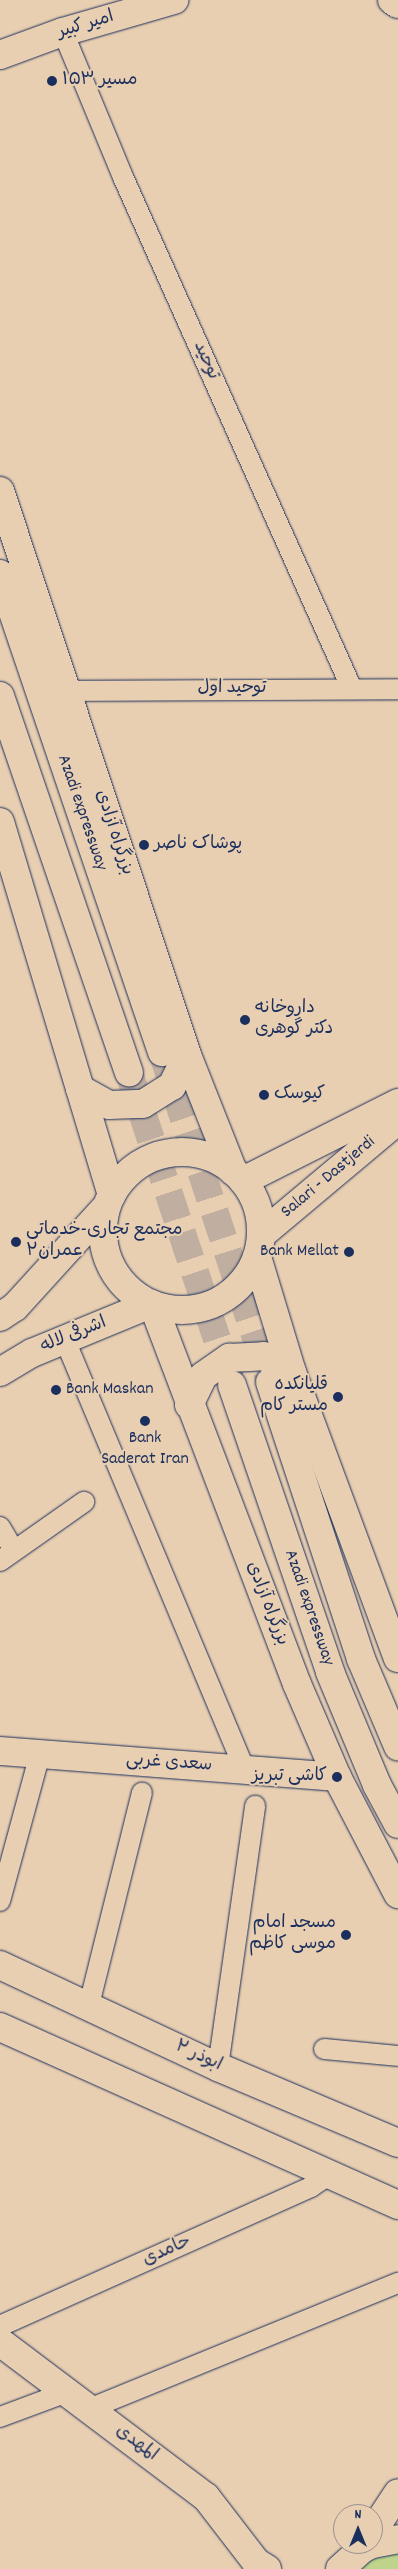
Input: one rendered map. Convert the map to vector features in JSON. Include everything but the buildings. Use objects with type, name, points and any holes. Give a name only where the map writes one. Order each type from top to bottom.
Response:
[{"type":"main road","name":"امیر کبیر","points":[[0,55],[63,32],[174,0]]},
{"type":"main road","points":[[392,0],[398,4]]},
{"type":"main road","name":"بزرگراه آزادی","points":[[0,492],[66,691],[175,1053],[238,1176]]},
{"type":"main road","name":"Azadi expressway","points":[[0,574],[175,1053]]},
{"type":"main road","points":[[0,696],[128,1073]]},
{"type":"main road","points":[[0,822],[80,1089],[108,1202],[102,1226],[105,1251],[115,1274],[132,1292],[152,1305],[178,1310],[203,1307],[219,1300],[245,1279],[259,1246]]},
{"type":"main road","points":[[80,1089],[109,1105],[143,1104],[172,1086],[175,1053]]},
{"type":"main road","name":"Salari - Dastjerdi","points":[[238,1176],[398,1103]]},
{"type":"main road","name":"Salari - Dastjerdi","points":[[259,1246],[398,1120]]},
{"type":"main road","points":[[0,1317],[15,1307],[108,1202],[121,1180],[140,1164],[163,1154],[188,1152],[204,1156],[238,1176],[259,1214],[259,1246],[281,1377],[398,1658]]},
{"type":"main road","name":"بزرگراه آزادی","points":[[152,1305],[298,1684],[337,1777],[398,1894]]},
{"type":"main road","name":"اشرفی لاله","points":[[0,1372],[32,1353],[152,1305]]},
{"type":"main road","points":[[189,1405],[203,1376],[229,1358],[264,1356],[281,1377]]},
{"type":"main road","name":"Azadi expressway","points":[[281,1377],[360,1659],[398,1746]]},
{"type":"main road","name":"Azadi expressway","points":[[232,1385],[330,1672],[377,1785],[398,1824]]},
{"type":"main road","name":"سعدی غربی","points":[[0,1751],[337,1777]]},
{"type":"main road","name":"ابوذر ۲","points":[[0,1965],[218,2067],[398,2143]]},
{"type":"main road","points":[[0,2027],[398,2205]]},
{"type":"main road","name":"المهدی","points":[[5,2351],[66,2392],[206,2497],[260,2567]]},
{"type":"main road","points":[[383,2518],[398,2493]]},
{"type":"main road","points":[[383,2541],[398,2539]]},
{"type":"main road","points":[[340,2569],[356,2554]]},
{"type":"street","name":"توحید","points":[[63,32],[127,186],[352,689]]},
{"type":"street","name":"توحید اول","points":[[66,691],[398,689]]},
{"type":"street","points":[[65,1340],[245,1770]]},
{"type":"street","points":[[0,1561],[84,1502]]},
{"type":"street","points":[[0,1901],[40,1754]]},
{"type":"street","points":[[89,2005],[142,1793]]},
{"type":"street","points":[[218,2067],[255,1806]]},
{"type":"street","points":[[324,2049],[398,2056]]},
{"type":"street","name":"حامدی","points":[[0,2326],[311,2186],[332,2174]]},
{"type":"street","points":[[89,2409],[398,2282]]},
{"type":"street","points":[[0,2417],[66,2392]]},
{"type":"green space","points":[[398,2552],[398,2569],[359,2569],[377,2555]]},
{"type":"tunnel","points":[[162,1052],[269,1378]]},
{"type":"tunnel","points":[[129,1073],[231,1382]]},
{"type":"place","name":"مسیر ۱۵۳","points":[[52,81]]},
{"type":"place","name":"پوشاک ناصر","points":[[144,845]]},
{"type":"place","name":"داروخانه دکتر گوهری","points":[[245,1020]]},
{"type":"place","name":"کیوسک","points":[[264,1095]]},
{"type":"place","name":"مجتمع تجاری-خدماتی عمران۲","points":[[16,1242]]},
{"type":"place","name":"Bank Mellat","points":[[349,1252]]},
{"type":"place","name":"Bank Maskan","points":[[56,1390]]},
{"type":"place","name":"قلیانکده مستر کام","points":[[338,1397]]},
{"type":"place","name":"Bank Saderat Iran","points":[[145,1421]]},
{"type":"place","name":"کاشی تبریز","points":[[337,1777]]},
{"type":"place","name":"مسجد امام موسی کاظم","points":[[346,1935]]}]
